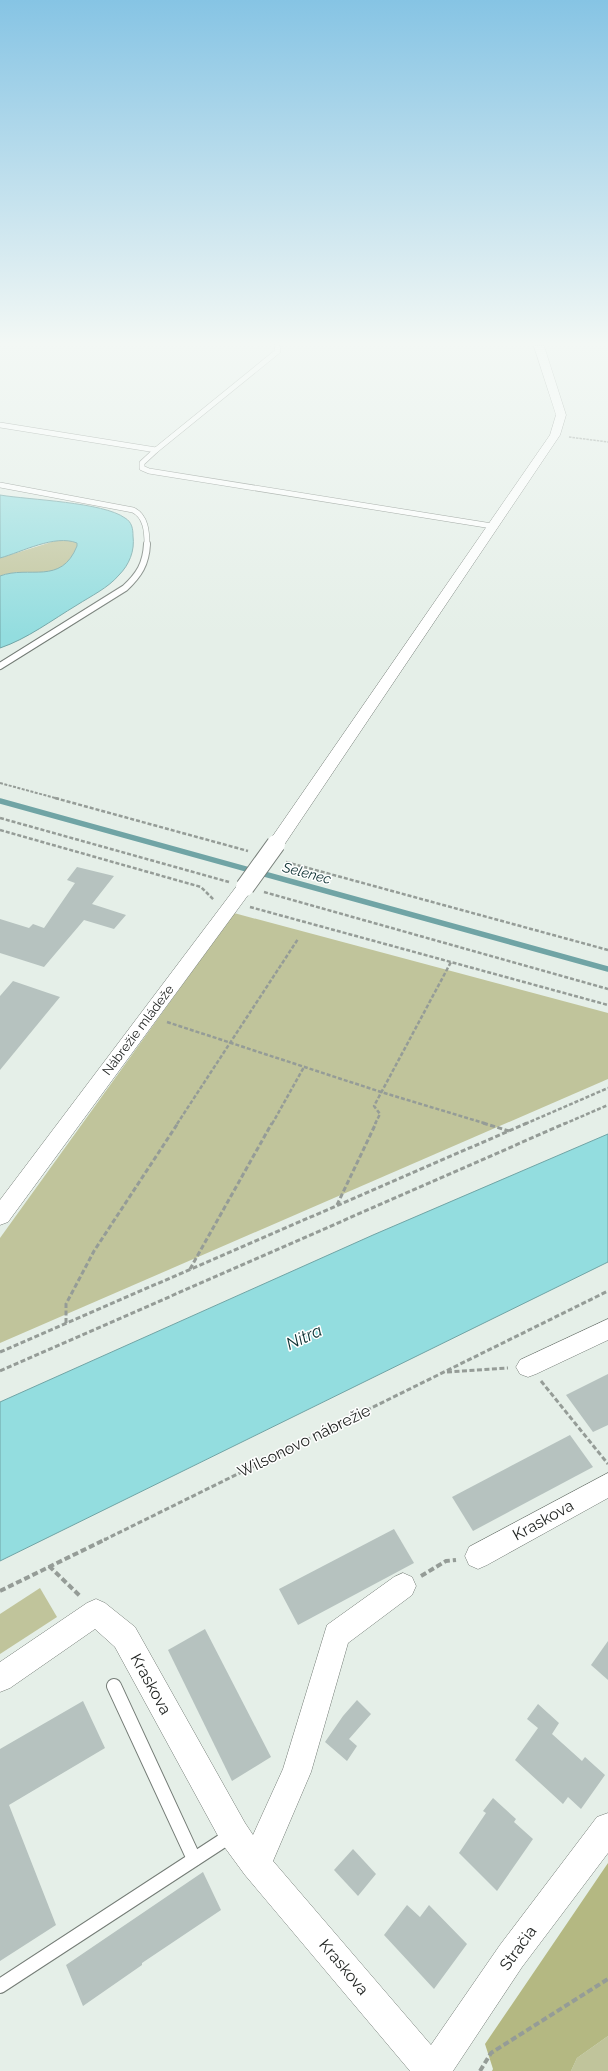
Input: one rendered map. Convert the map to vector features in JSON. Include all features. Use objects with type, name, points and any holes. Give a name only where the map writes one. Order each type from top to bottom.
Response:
[{"type":"street","name":"Nábrežie mládeže","points":[[0,1216],[276,844],[550,443]]},
{"type":"street","points":[[528,1367],[608,1330]]},
{"type":"street","name":"Kraskova","points":[[478,1556],[608,1485]]},
{"type":"street","points":[[256,1864],[297,1772],[336,1634],[403,1586]]},
{"type":"street","points":[[0,1678],[96,1612]]},
{"type":"street","name":"Kraskova","points":[[96,1612],[125,1636],[234,1834],[256,1864],[432,2071]]},
{"type":"street","name":"Stračia","points":[[432,2071],[511,1956],[608,1828]]},
{"type":"lane","points":[[110,443],[156,450]]},
{"type":"lane","points":[[165,443],[142,463],[142,468],[156,473],[492,526]]},
{"type":"lane","points":[[0,485],[121,506],[134,510],[142,517],[146,538],[145,558],[140,572],[125,588],[0,666]]},
{"type":"lane","points":[[114,1686],[194,1859]]},
{"type":"lane","points":[[0,1986],[234,1834]]},
{"type":"path","points":[[0,783],[254,853]]},
{"type":"path","points":[[0,818],[608,989]]},
{"type":"path","points":[[0,830],[201,887],[226,911],[244,905],[608,1005]]},
{"type":"path","points":[[285,861],[608,950]]},
{"type":"path","points":[[66,1323],[66,1304],[94,1251],[298,939]]},
{"type":"path","points":[[336,1206],[380,1114],[374,1106],[451,962]]},
{"type":"path","points":[[148,1016],[382,1092],[509,1131]]},
{"type":"path","points":[[190,1269],[304,1066]]},
{"type":"path","points":[[0,1352],[608,1088]]},
{"type":"path","points":[[0,1371],[608,1105]]},
{"type":"path","name":"Wilsonovo nábrežie","points":[[0,1591],[608,1291]]},
{"type":"path","points":[[444,1372],[528,1367],[554,1395],[608,1465]]},
{"type":"path","points":[[403,1586],[446,1561],[478,1556]]},
{"type":"path","points":[[49,1566],[96,1612]]},
{"type":"path","points":[[480,2071],[491,2053],[608,1979]]},
{"type":"green space","points":[[58,540],[69,540],[77,543],[77,547],[70,559],[62,566],[54,570],[44,572],[11,573],[0,576],[0,558]]},
{"type":"green space","points":[[234,913],[608,1013],[608,1079],[0,1343],[0,1238]]},
{"type":"green space","points":[[40,1588],[57,1617],[0,1654],[0,1614]]},
{"type":"green space","points":[[608,1863],[608,2036],[577,2058],[571,2071],[492,2071],[493,2069],[485,2044]]},
{"type":"green space","points":[[608,2036],[608,2071],[571,2071],[577,2058]]},
{"type":"water","points":[[0,495],[66,502],[100,508],[115,513],[125,518],[131,524],[133,531],[133,547],[123,571],[110,584],[20,640],[0,648],[0,576],[11,573],[43,572],[53,570],[62,566],[70,558],[77,546],[77,543],[68,541],[49,542],[0,558]]},
{"type":"water","name":"Nitra","points":[[608,1134],[608,1262],[0,1561],[0,1402],[373,1235]]},
{"type":"building","points":[[77,867],[114,876],[92,904],[126,915],[114,929],[84,920],[44,967],[0,953],[0,919],[29,928],[33,924],[44,928],[75,883],[67,880]]},
{"type":"building","points":[[13,981],[60,997],[0,1070],[0,996]]},
{"type":"building","points":[[608,1374],[608,1425],[593,1432],[566,1395]]},
{"type":"building","points":[[570,1435],[593,1467],[473,1531],[452,1497]]},
{"type":"building","points":[[394,1529],[414,1563],[298,1625],[279,1589]]},
{"type":"building","points":[[205,1629],[271,1757],[232,1781],[168,1650]]},
{"type":"building","points":[[608,1641],[608,1680],[591,1665]]},
{"type":"building","points":[[357,1700],[371,1714],[349,1739],[357,1746],[347,1761],[325,1742],[343,1716]]},
{"type":"building","points":[[83,1701],[105,1748],[9,1805],[56,1925],[0,1961],[0,1749]]},
{"type":"building","points":[[538,1704],[559,1723],[552,1734],[582,1761],[585,1757],[605,1775],[581,1809],[568,1797],[563,1804],[515,1760],[538,1728],[527,1719]]},
{"type":"building","points":[[493,1798],[516,1819],[514,1822],[533,1839],[497,1891],[459,1853],[486,1813],[483,1811]]},
{"type":"building","points":[[353,1849],[376,1874],[358,1896],[334,1870]]},
{"type":"building","points":[[203,1872],[221,1910],[142,1963],[142,1965],[83,2006],[66,1965]]},
{"type":"building","points":[[407,1905],[420,1917],[429,1905],[467,1944],[434,1989],[384,1935]]},
{"type":"waterway","name":"Selenec","points":[[0,801],[608,969]]}]
